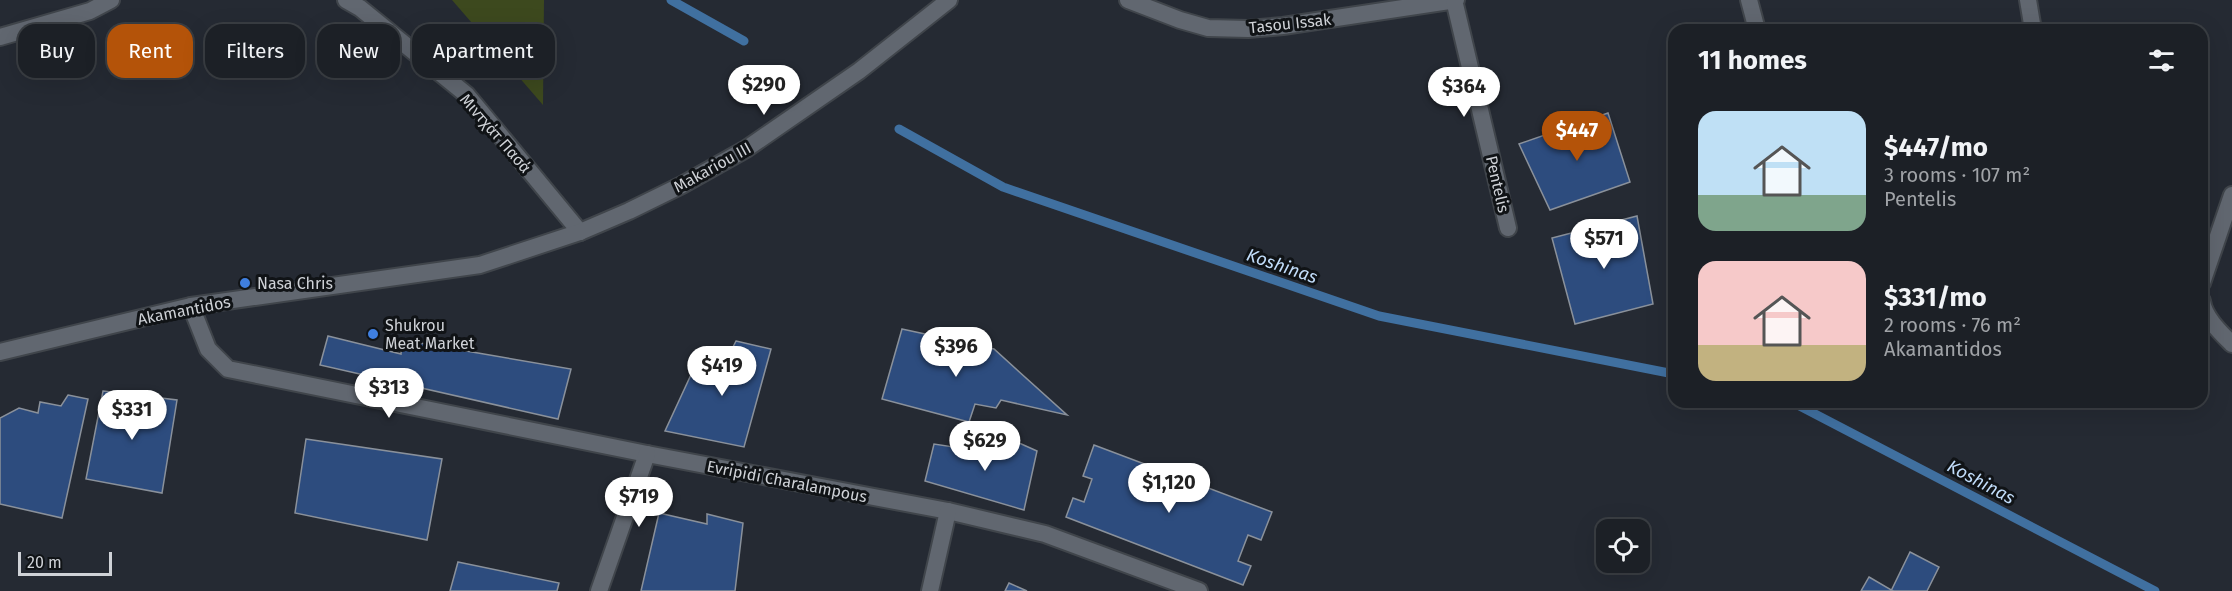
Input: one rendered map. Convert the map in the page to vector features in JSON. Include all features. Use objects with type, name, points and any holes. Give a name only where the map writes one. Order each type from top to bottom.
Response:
[{"type":"street","points":[[0,37],[90,11],[111,0]]},
{"type":"street","name":"Μιντχάτ Πασά","points":[[346,0],[360,8],[466,95],[580,232]]},
{"type":"street","name":"Makariou III","points":[[580,232],[671,190],[746,149],[859,71],[949,0]]},
{"type":"street","name":"Tasou Issak","points":[[1128,0],[1208,28],[1248,29],[1455,0]]},
{"type":"street","name":"Pentelis","points":[[1455,0],[1508,228]]},
{"type":"street","points":[[1749,0],[1755,24]]},
{"type":"street","points":[[2028,0],[2032,24]]},
{"type":"street","points":[[2208,265],[2232,195]]},
{"type":"street","name":"Akamantidos","points":[[0,352],[191,306],[480,265],[580,232]]},
{"type":"street","name":"Evripidi Charalampous","points":[[191,306],[208,349],[228,369],[647,454],[948,511],[1045,534],[1199,591]]},
{"type":"street","points":[[2208,314],[2232,345]]},
{"type":"street","points":[[599,591],[647,454]]},
{"type":"street","points":[[930,591],[948,511]]},
{"type":"green space","points":[[452,0],[544,0],[544,24],[473,24]]},
{"type":"green space","points":[[520,78],[543,78],[543,105]]},
{"type":"building","points":[[1608,113],[1630,182],[1550,210],[1519,144]]},
{"type":"building","points":[[1637,216],[1653,304],[1575,324],[1552,238]]},
{"type":"building","points":[[902,329],[994,349],[1067,415],[1001,400],[996,408],[975,404],[969,422],[882,399]]},
{"type":"building","points":[[328,336],[401,354],[402,340],[571,369],[558,419],[320,365]]},
{"type":"building","points":[[736,341],[771,349],[744,447],[665,431],[696,364],[727,359]]},
{"type":"building","points":[[103,391],[177,400],[162,493],[86,479]]},
{"type":"building","points":[[68,395],[88,399],[62,518],[0,504],[0,418],[19,408],[38,413],[40,402],[61,406]]},
{"type":"building","points":[[1008,438],[1037,451],[1024,510],[925,481],[934,444],[1000,454]]},
{"type":"building","points":[[306,439],[442,459],[427,540],[295,513]]},
{"type":"building","points":[[1094,445],[1272,512],[1261,540],[1248,535],[1238,561],[1251,566],[1243,585],[1066,517],[1073,498],[1084,502],[1092,479],[1083,476]]},
{"type":"building","points":[[659,513],[707,524],[707,514],[743,523],[735,591],[641,591]]},
{"type":"building","points":[[1910,552],[1939,567],[1927,591],[1891,591]]},
{"type":"building","points":[[458,562],[559,583],[557,591],[450,591]]},
{"type":"building","points":[[1869,577],[1893,591],[1861,591]]},
{"type":"building","points":[[1009,583],[1027,591],[1005,591]]},
{"type":"waterway","name":"Koshinas","points":[[671,0],[744,41]]},
{"type":"waterway","name":"Koshinas","points":[[899,129],[1003,187],[1379,316],[1668,373]]},
{"type":"waterway","name":"Koshinas","points":[[1804,408],[2155,591]]},
{"type":"place","name":"Nasa Chris","points":[[245,283]]},
{"type":"place","name":"Shukrou Meat Market","points":[[373,334]]}]
